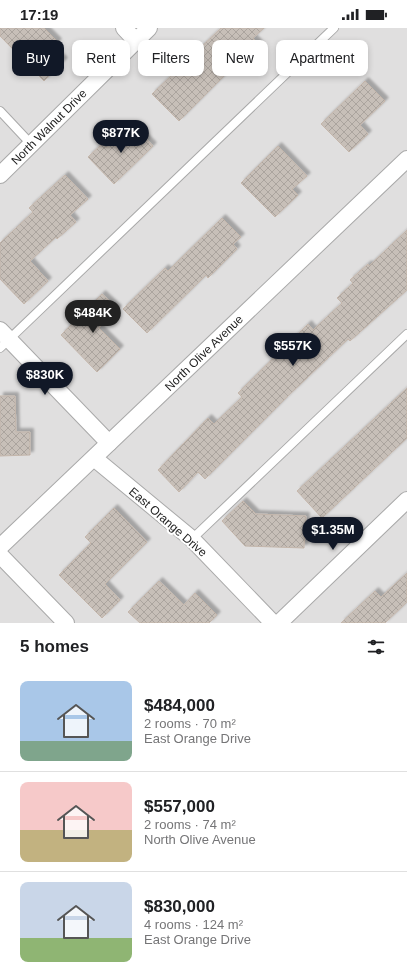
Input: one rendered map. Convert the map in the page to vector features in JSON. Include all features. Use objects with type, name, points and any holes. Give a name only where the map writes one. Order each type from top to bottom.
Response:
[{"type":"street","points":[[124,28],[136,41]]},
{"type":"street","name":"North Walnut Drive","points":[[0,176],[149,28]]},
{"type":"street","name":"North Olive Avenue","points":[[0,547],[407,159]]},
{"type":"street","points":[[3,339],[110,443]]},
{"type":"street","name":"East Orange Drive","points":[[94,458],[192,539],[273,623]]},
{"type":"street","points":[[279,623],[407,500]]},
{"type":"street","points":[[0,554],[66,623]]},
{"type":"lane","points":[[3,339],[334,28]]},
{"type":"lane","points":[[0,111],[31,144]]},
{"type":"lane","points":[[192,539],[407,334]]},
{"type":"shaded area","points":[[0,28],[407,28],[407,623],[0,623]]},
{"type":"building","points":[[0,28],[44,28],[56,40],[12,40],[12,48],[0,36]]},
{"type":"building","points":[[221,28],[264,28],[253,38],[255,40],[212,40],[212,76],[224,76],[179,121],[152,94],[171,76],[204,76],[204,44]]},
{"type":"building","points":[[39,76],[49,76],[44,81]]},
{"type":"building","points":[[365,81],[385,101],[360,125],[368,134],[349,152],[321,124]]},
{"type":"building","points":[[134,126],[153,146],[114,184],[88,157],[102,144],[106,148],[123,131],[126,134]]},
{"type":"building","points":[[278,146],[307,176],[292,189],[298,195],[275,217],[241,183]]},
{"type":"building","points":[[65,175],[88,199],[70,215],[76,222],[57,239],[56,237],[30,261],[48,281],[24,304],[0,279],[0,243],[33,212],[29,208]]},
{"type":"building","points":[[222,218],[241,237],[233,244],[237,249],[208,278],[206,275],[147,333],[123,309],[165,268],[168,271]]},
{"type":"building","points":[[407,230],[407,290],[350,341],[348,339],[288,396],[205,479],[198,472],[179,492],[158,470],[208,418],[214,424],[242,397],[238,393],[308,324],[313,330],[342,303],[337,298],[353,283],[350,280],[368,264],[369,266]]},
{"type":"building","points":[[102,294],[118,309],[99,328],[120,349],[97,372],[61,335]]},
{"type":"building","points":[[407,388],[407,438],[322,518],[297,491]]},
{"type":"building","points":[[0,396],[15,396],[16,432],[30,432],[30,455],[0,456]]},
{"type":"building","points":[[243,501],[256,514],[306,516],[304,548],[245,546],[222,521]]},
{"type":"building","points":[[114,508],[147,542],[105,584],[120,600],[102,618],[59,575],[91,543],[85,537]]},
{"type":"building","points":[[407,573],[407,602],[385,623],[341,623],[375,591],[381,597]]},
{"type":"building","points":[[159,581],[184,605],[195,593],[217,615],[209,623],[140,623],[128,612]]}]
